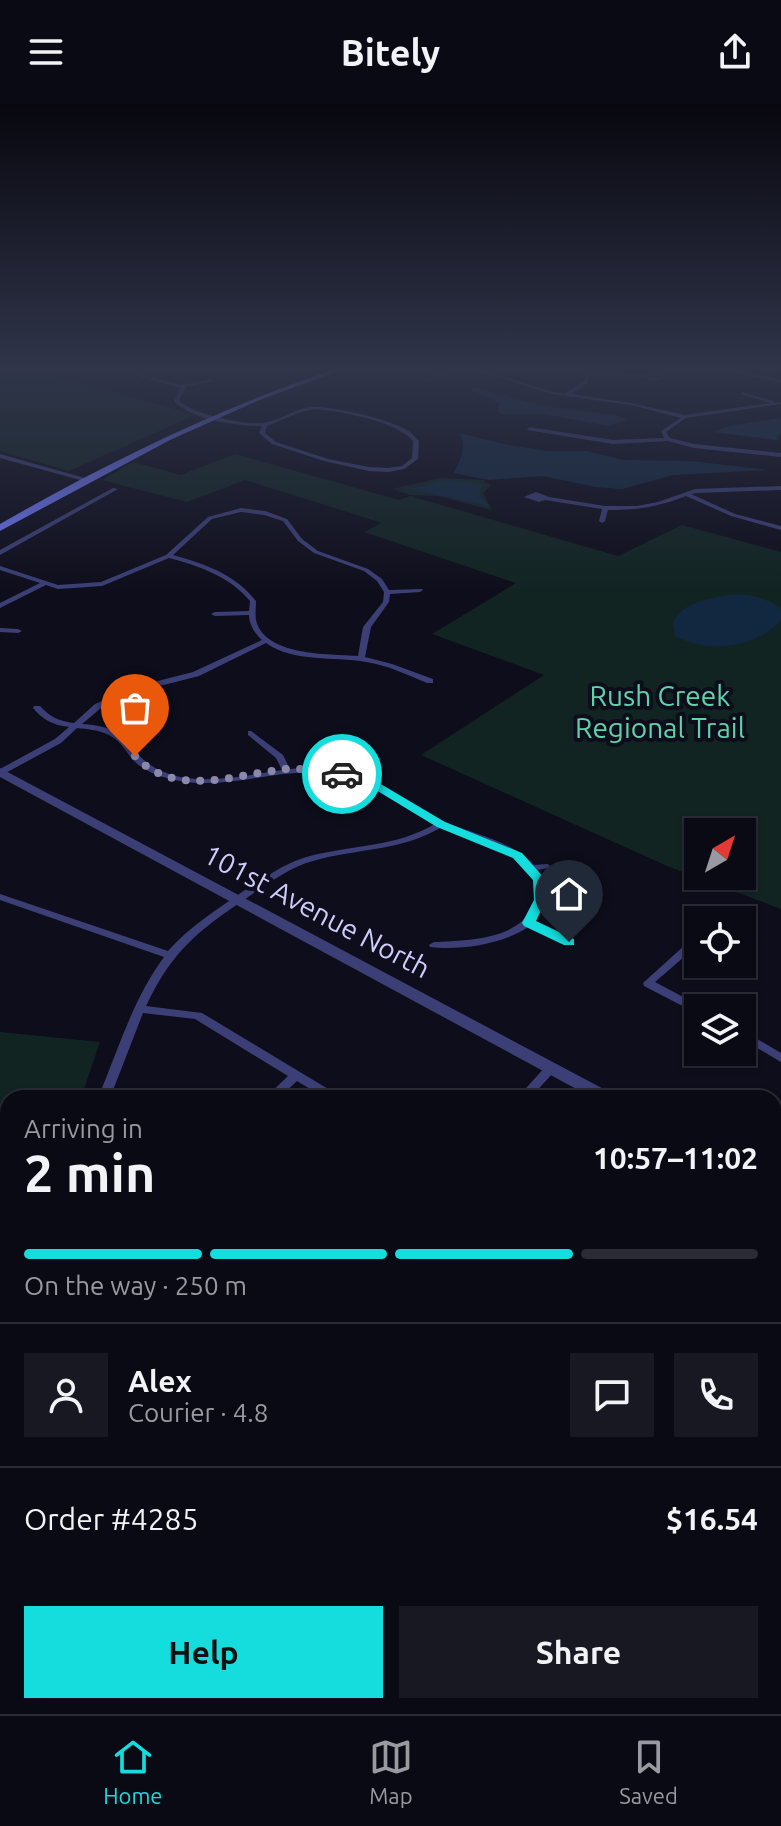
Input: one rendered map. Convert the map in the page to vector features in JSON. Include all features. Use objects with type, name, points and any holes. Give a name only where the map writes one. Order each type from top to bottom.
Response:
[{"type":"main road","points":[[0,520],[154,443]]},
{"type":"main road","points":[[0,528],[81,479]]},
{"type":"street","points":[[274,443],[362,468],[391,470],[406,467],[415,459],[416,443]]},
{"type":"street","points":[[682,443],[781,455]]},
{"type":"street","points":[[0,456],[81,479]]},
{"type":"street","points":[[545,498],[605,508],[652,506],[712,489],[781,488]]},
{"type":"street","points":[[0,553],[115,489]]},
{"type":"street","points":[[686,494],[733,515],[781,528]]},
{"type":"street","points":[[602,521],[605,508]]},
{"type":"street","points":[[0,568],[43,584],[71,588],[102,584],[168,556],[210,518],[241,510],[265,513],[285,520],[300,540],[316,552],[366,570],[380,580],[387,592],[386,602],[367,627],[361,659]]},
{"type":"street","points":[[168,556],[194,563],[232,581],[253,601],[251,613],[257,631],[267,640],[298,654],[361,659],[430,681]]},
{"type":"street","points":[[0,606],[43,584]]},
{"type":"street","points":[[387,592],[420,590]]},
{"type":"street","points":[[215,614],[251,613]]},
{"type":"street","points":[[0,630],[18,631]]},
{"type":"street","points":[[0,773],[58,741],[87,713],[121,695],[196,674],[267,640]]},
{"type":"street","points":[[37,708],[44,718],[54,723],[105,730],[119,736],[142,764],[177,778],[203,781],[230,779],[286,769],[349,775],[375,785],[441,824],[518,855],[539,879],[540,900],[528,923],[505,936],[469,944],[434,945]]},
{"type":"street","points":[[251,733],[280,757],[286,769]]},
{"type":"street","name":"101st Avenue North","points":[[0,773],[592,1090]]},
{"type":"street","points":[[107,1090],[139,1009],[170,955],[200,925],[282,870],[310,859],[395,845],[429,833],[441,824]]},
{"type":"street","points":[[531,869],[545,866]]},
{"type":"street","points":[[0,897],[170,955]]},
{"type":"street","points":[[528,923],[569,942]]},
{"type":"street","points":[[684,951],[648,983],[684,1002]]},
{"type":"street","points":[[139,1009],[198,1016],[321,1090]]},
{"type":"street","points":[[756,1043],[781,1058]]},
{"type":"street","points":[[530,1090],[551,1068]]},
{"type":"street","points":[[280,1090],[296,1075]]},
{"type":"green space","points":[[0,443],[132,443],[69,471],[0,451]]},
{"type":"green space","name":"Rush Creek Regional Trail","points":[[235,454],[399,500],[410,496],[618,556],[682,525],[781,552],[781,909],[731,890],[756,890],[756,818],[684,818],[684,872],[421,755],[544,675],[432,634],[516,583],[364,532],[382,523],[245,480],[187,502],[102,480],[133,462],[181,475]]},
{"type":"green space","points":[[440,478],[485,480],[483,482],[491,485],[483,493],[492,510],[438,496],[411,495],[392,489]]},
{"type":"green space","points":[[0,1032],[100,1042],[84,1090],[0,1090]]},
{"type":"water","points":[[462,443],[500,443],[548,451],[586,451],[623,460],[691,461],[769,470],[673,475],[622,489],[543,476],[488,480],[454,473]]},
{"type":"water","points":[[446,480],[482,485],[479,495],[489,506],[411,489]]},
{"type":"water","points":[[728,595],[749,595],[769,601],[781,609],[781,621],[758,637],[731,645],[703,645],[675,636],[673,622],[683,610],[697,602]]},
{"type":"way so far","points":[[135,756],[155,771],[203,781],[286,769],[342,774]]},
{"type":"route","points":[[342,774],[375,785],[441,824],[518,855],[539,879],[540,900],[528,923],[569,942]]}]
